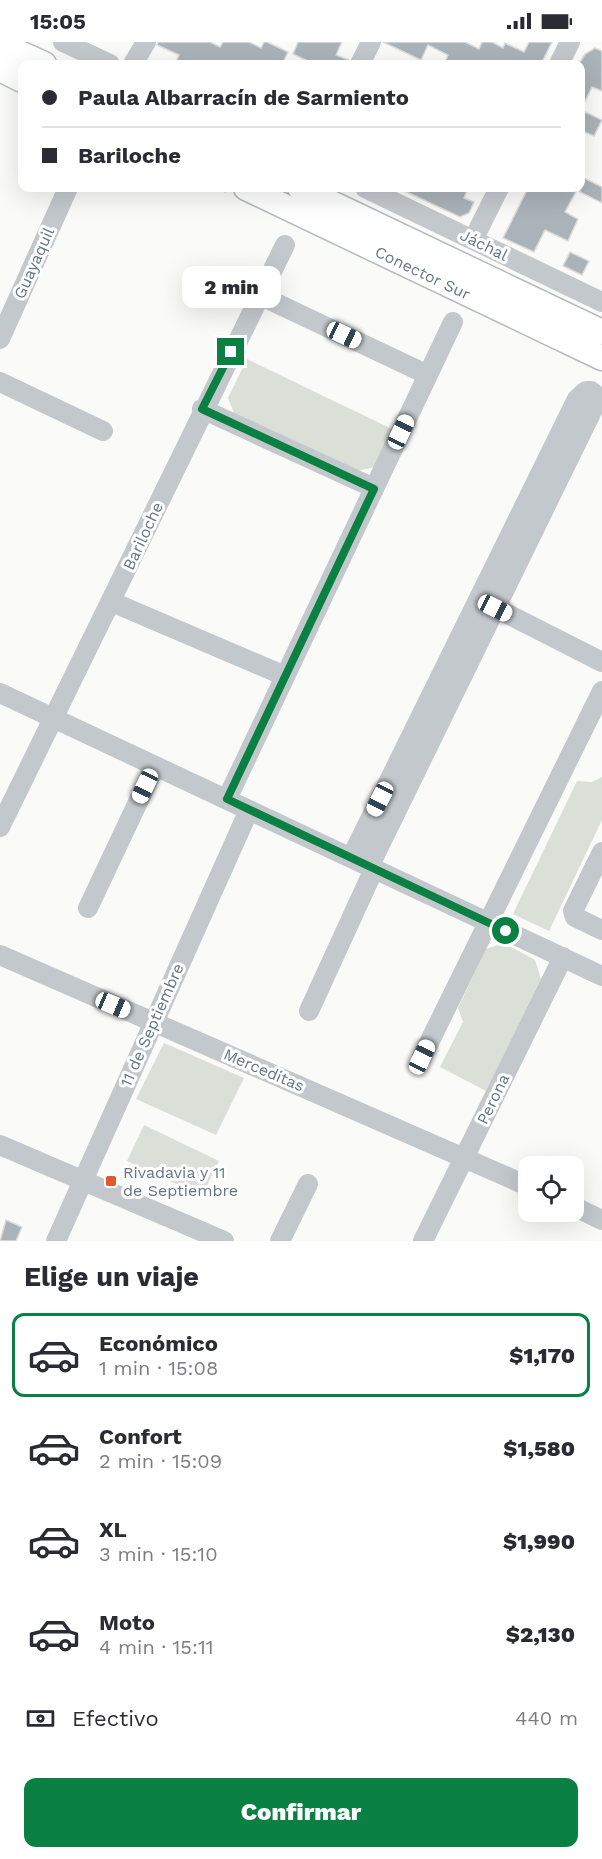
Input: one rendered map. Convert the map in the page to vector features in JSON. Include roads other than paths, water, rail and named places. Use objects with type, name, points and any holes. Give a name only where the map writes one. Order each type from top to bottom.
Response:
[{"type":"main road","points":[[0,44],[35,60]]},
{"type":"main road","points":[[0,69],[18,78]]},
{"type":"main road","name":"Conector Sur","points":[[254,192],[602,358]]},
{"type":"main road","name":"Conector Sur","points":[[308,192],[602,332]]},
{"type":"street","points":[[63,42],[101,60]]},
{"type":"street","points":[[135,60],[146,42]]},
{"type":"street","points":[[362,60],[371,42]]},
{"type":"street","points":[[561,60],[570,42]]},
{"type":"street","name":"Guayaquil","points":[[0,339],[66,192]]},
{"type":"street","name":"Jáchal","points":[[373,192],[602,302]]},
{"type":"street","points":[[474,240],[497,192]]},
{"type":"street","name":"Bariloche","points":[[0,827],[112,602],[202,409],[285,244]]},
{"type":"street","points":[[259,295],[428,375]]},
{"type":"street","points":[[227,799],[453,322]]},
{"type":"street","points":[[0,382],[103,431]]},
{"type":"street","points":[[309,1011],[371,868],[487,604],[577,399],[586,391],[591,391],[596,395],[596,403],[487,604],[351,858]]},
{"type":"street","points":[[202,409],[374,489]]},
{"type":"street","points":[[112,602],[285,676]]},
{"type":"street","points":[[487,604],[602,662]]},
{"type":"street","points":[[422,1057],[602,691]]},
{"type":"street","points":[[0,693],[602,976]]},
{"type":"street","points":[[88,908],[154,765]]},
{"type":"street","name":"11 de Septiembre","points":[[56,1241],[249,810]]},
{"type":"street","points":[[602,852],[573,911],[575,917],[602,930]]},
{"type":"street","name":"Merceditas","points":[[0,955],[518,1181]]},
{"type":"street","name":"Perona","points":[[423,1241],[563,957]]},
{"type":"street","points":[[0,1145],[224,1241]]},
{"type":"street","points":[[280,1241],[308,1184]]},
{"type":"street","points":[[584,1211],[602,1220]]},
{"type":"place","name":"Rivadavia y 11 de Septiembre","points":[[111,1181]]}]
